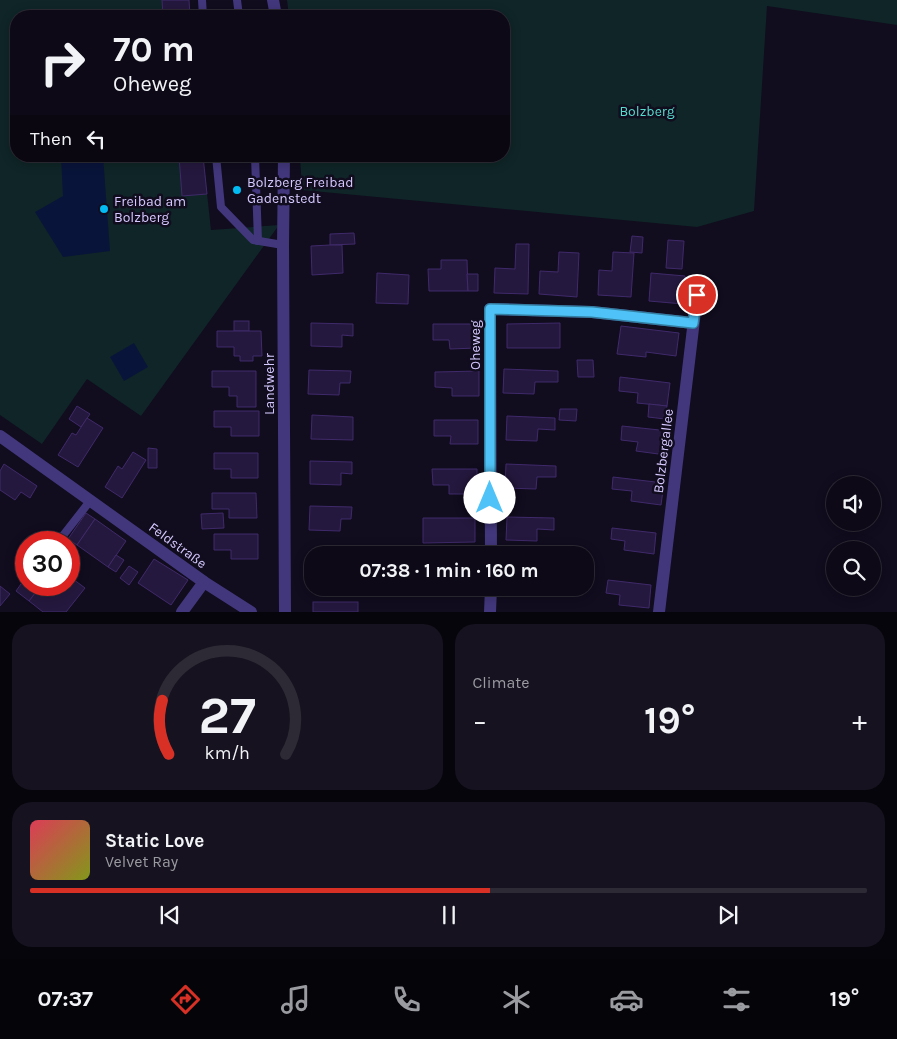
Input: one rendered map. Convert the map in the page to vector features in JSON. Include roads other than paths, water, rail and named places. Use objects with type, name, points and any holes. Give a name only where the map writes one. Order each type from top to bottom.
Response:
[{"type":"street","name":"Landwehr","points":[[284,162],[285,612]]},
{"type":"street","name":"Bolzbergallee","points":[[659,612],[697,295]]},
{"type":"street","name":"Oheweg","points":[[491,546],[490,309],[592,312],[693,323]]},
{"type":"street","name":"Feldstraße","points":[[2,441],[90,500],[204,582],[251,612]]},
{"type":"street","points":[[182,612],[204,582]]},
{"type":"street","points":[[490,596],[490,612]]},
{"type":"lane","points":[[216,162],[220,207],[253,240],[283,245]]},
{"type":"lane","points":[[255,162],[258,241]]},
{"type":"lane","points":[[66,531],[90,500]]},
{"type":"water","points":[[61,162],[103,162],[110,251],[63,257],[35,212],[63,196]]},
{"type":"water","points":[[134,343],[148,367],[124,381],[110,357]]},
{"type":"place","name":"Bolzberg Freibad Gadenstedt","points":[[237,190]]},
{"type":"place","name":"Freibad am Bolzberg","points":[[104,209]]},
{"type":"park label","name":"Bolzberg","points":[[647,111]]}]
